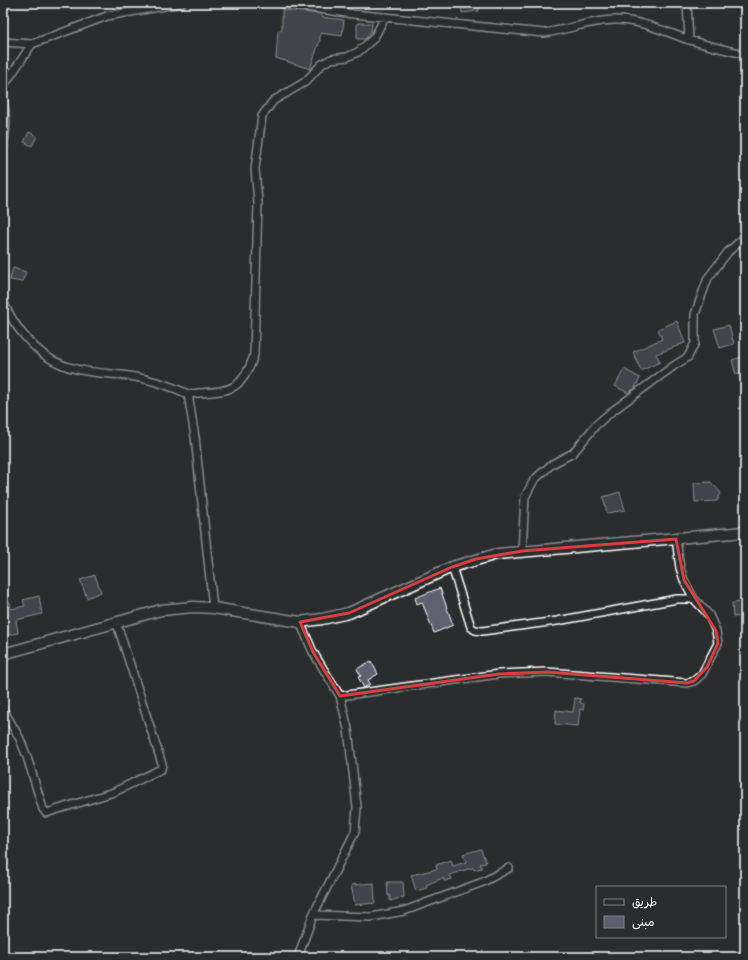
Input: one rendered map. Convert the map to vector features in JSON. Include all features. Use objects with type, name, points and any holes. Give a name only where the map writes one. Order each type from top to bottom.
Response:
[{"type":"street","points":[[3,42],[32,44],[106,16],[150,6],[182,3]]},
{"type":"street","points":[[280,3],[385,17],[544,34],[589,24],[616,20],[638,22],[713,48],[745,54]]},
{"type":"street","points":[[687,3],[689,40]]},
{"type":"street","points":[[3,302],[11,319],[25,336],[48,357],[62,365],[91,372],[153,381],[188,394],[223,391],[236,387],[241,383],[250,368],[254,355],[258,202],[255,169],[262,116],[273,101],[305,82],[322,64],[331,59],[347,57],[358,52],[374,38],[385,17]]},
{"type":"street","points":[[3,87],[32,44]]},
{"type":"street","points":[[3,95],[6,123],[3,152]]},
{"type":"street","points":[[522,551],[525,497],[534,480],[552,464],[573,453],[596,425],[611,412],[688,357],[695,343],[695,314],[708,278],[728,252],[745,237]]},
{"type":"street","points":[[188,394],[195,437],[213,608]]},
{"type":"street","points":[[3,654],[116,621],[161,610],[193,607],[213,608],[300,622],[348,613],[452,567],[476,559],[522,551],[745,532]]},
{"type":"street","points":[[340,696],[499,674],[547,672],[687,683],[694,681],[702,674],[718,643],[716,631],[709,615],[694,599],[680,568],[676,539]]},
{"type":"street","points":[[452,567],[471,627],[475,630],[482,631],[557,621],[677,599],[694,599]]},
{"type":"street","points":[[3,709],[20,739],[43,809],[46,813],[114,792],[161,769],[162,764],[116,621]]},
{"type":"street","points":[[298,957],[313,915],[356,832],[356,787],[348,729],[340,696],[313,652],[300,622]]},
{"type":"street","points":[[313,915],[371,917],[404,911],[483,882],[508,868]]},
{"type":"highlighted area","points":[[676,539],[684,580],[716,631],[718,643],[707,667],[694,681],[687,683],[547,672],[499,674],[340,696],[313,652],[300,622],[349,613],[452,567],[476,559],[522,551]]},
{"type":"building","points":[[461,3],[478,3],[479,11],[462,13]]},
{"type":"building","points":[[282,10],[321,14],[321,17],[344,20],[342,36],[320,33],[320,40],[310,69],[276,58],[278,31],[282,29]]},
{"type":"building","points":[[357,23],[372,23],[371,32],[365,39],[357,39]]},
{"type":"building","points":[[29,132],[37,136],[32,146],[24,142]]},
{"type":"building","points":[[13,268],[26,272],[22,282],[10,280]]},
{"type":"building","points":[[677,321],[685,343],[656,354],[660,362],[641,371],[633,352],[662,339],[658,329]]},
{"type":"building","points":[[729,325],[734,344],[720,348],[714,329]]},
{"type":"building","points":[[745,356],[745,372],[736,375],[732,360]]},
{"type":"building","points":[[624,369],[640,378],[635,388],[628,393],[615,386]]},
{"type":"building","points":[[711,482],[721,493],[717,501],[695,502],[694,483]]},
{"type":"building","points":[[620,492],[625,510],[607,513],[603,497]]},
{"type":"building","points":[[95,575],[101,592],[87,598],[80,580]]},
{"type":"building","points":[[440,588],[453,625],[434,633],[422,602],[417,604],[415,598]]},
{"type":"building","points":[[39,596],[42,614],[16,620],[18,633],[3,636],[3,604],[10,602],[11,609],[25,606],[23,600]]},
{"type":"building","points":[[745,602],[745,616],[733,617],[732,603]]},
{"type":"building","points":[[371,661],[378,674],[368,680],[370,684],[364,688],[358,677],[361,676],[357,669]]},
{"type":"building","points":[[575,698],[581,699],[580,703],[584,704],[583,710],[580,709],[578,726],[555,724],[556,710],[573,712]]},
{"type":"building","points":[[481,849],[486,863],[480,864],[482,868],[474,870],[473,868],[468,869],[450,875],[452,879],[444,881],[443,878],[426,885],[427,888],[416,891],[411,875],[437,869],[436,865],[451,860],[453,866],[466,862],[463,854]]},
{"type":"building","points":[[387,882],[403,882],[404,897],[390,901]]},
{"type":"building","points":[[374,883],[375,903],[355,905],[351,885]]}]
